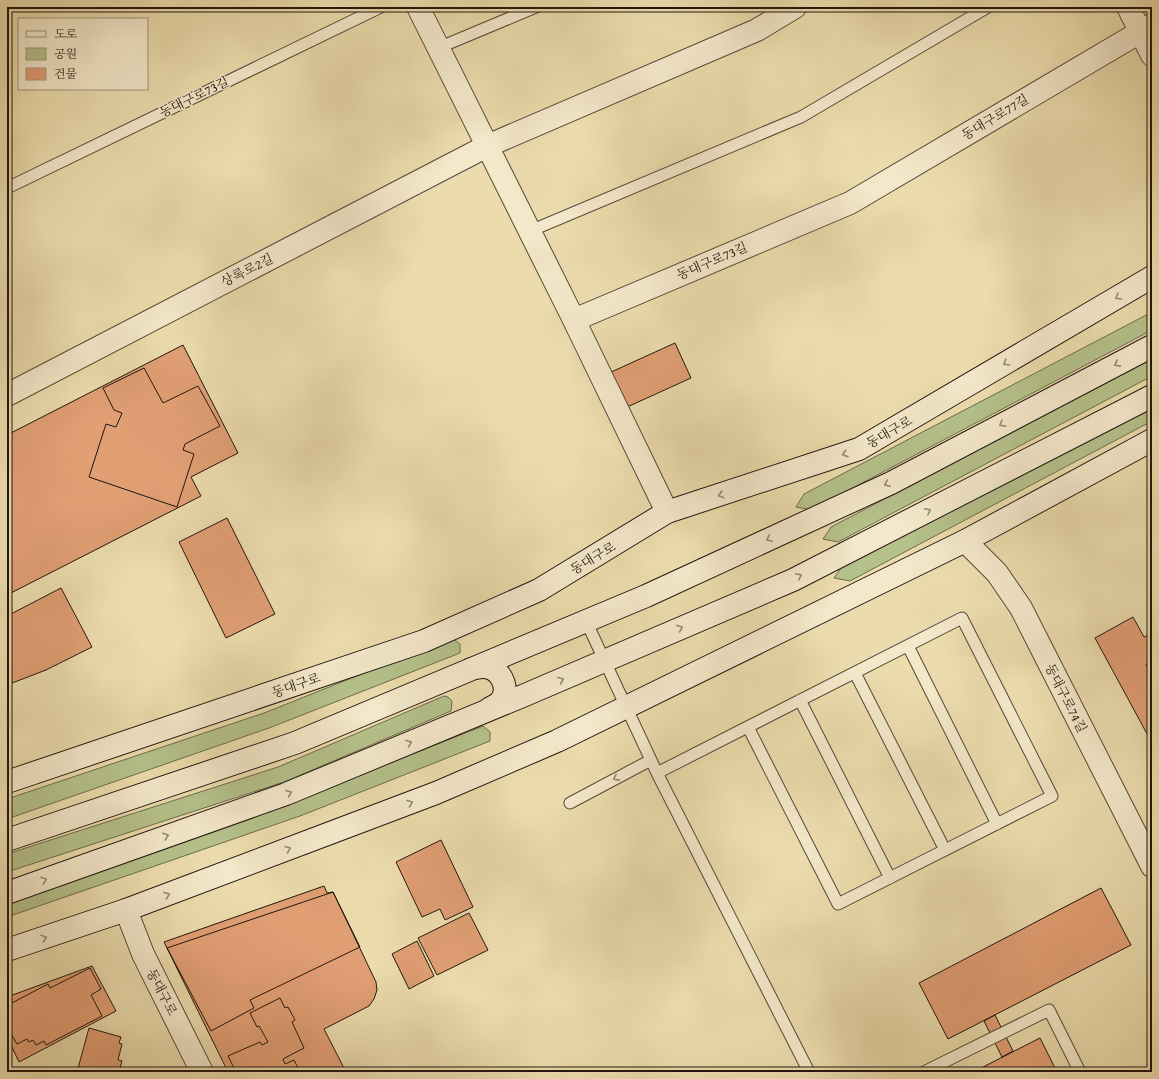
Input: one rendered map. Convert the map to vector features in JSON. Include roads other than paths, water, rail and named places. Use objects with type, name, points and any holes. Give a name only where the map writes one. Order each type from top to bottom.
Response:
[{"type":"main road","points":[[418,7],[668,512]]},
{"type":"main road","points":[[487,146],[757,30],[795,7]]},
{"type":"main road","points":[[1128,7],[1146,28],[1152,55]]},
{"type":"main road","name":"동대구로77길","points":[[850,203],[1146,28]]},
{"type":"main road","name":"상록로2길","points":[[7,395],[487,146]]},
{"type":"main road","name":"동대구로73길","points":[[574,320],[850,203]]},
{"type":"main road","name":"동대구로","points":[[7,782],[424,641],[539,590],[668,512],[859,449],[1152,277]]},
{"type":"main road","points":[[7,840],[295,743],[646,596],[891,483],[1152,346]]},
{"type":"main road","points":[[7,893],[286,794],[481,714],[793,580],[1152,396]]},
{"type":"main road","points":[[7,950],[126,910],[436,792],[557,741],[965,540],[1152,440]]},
{"type":"main road","name":"동대구로74길","points":[[965,540],[997,573],[1021,608],[1152,866]]},
{"type":"main road","points":[[467,670],[484,667],[491,668],[498,673],[504,683],[503,697],[500,703],[481,714]]},
{"type":"main road","name":"동대구로","points":[[126,910],[143,954],[202,1072]]},
{"type":"lane","name":"동대구로73길","points":[[7,188],[381,7]]},
{"type":"lane","points":[[438,48],[536,7]]},
{"type":"lane","points":[[530,231],[801,117],[988,7]]},
{"type":"lane","points":[[657,773],[748,726],[962,618],[1052,796],[838,904],[748,726]]},
{"type":"lane","points":[[586,621],[657,773],[809,1072]]},
{"type":"lane","points":[[908,646],[997,824]]},
{"type":"lane","points":[[855,673],[945,850]]},
{"type":"lane","points":[[800,700],[890,878]]},
{"type":"lane","points":[[570,803],[651,760]]},
{"type":"lane","points":[[924,1072],[937,1069],[1049,1010],[1080,1072]]}]
